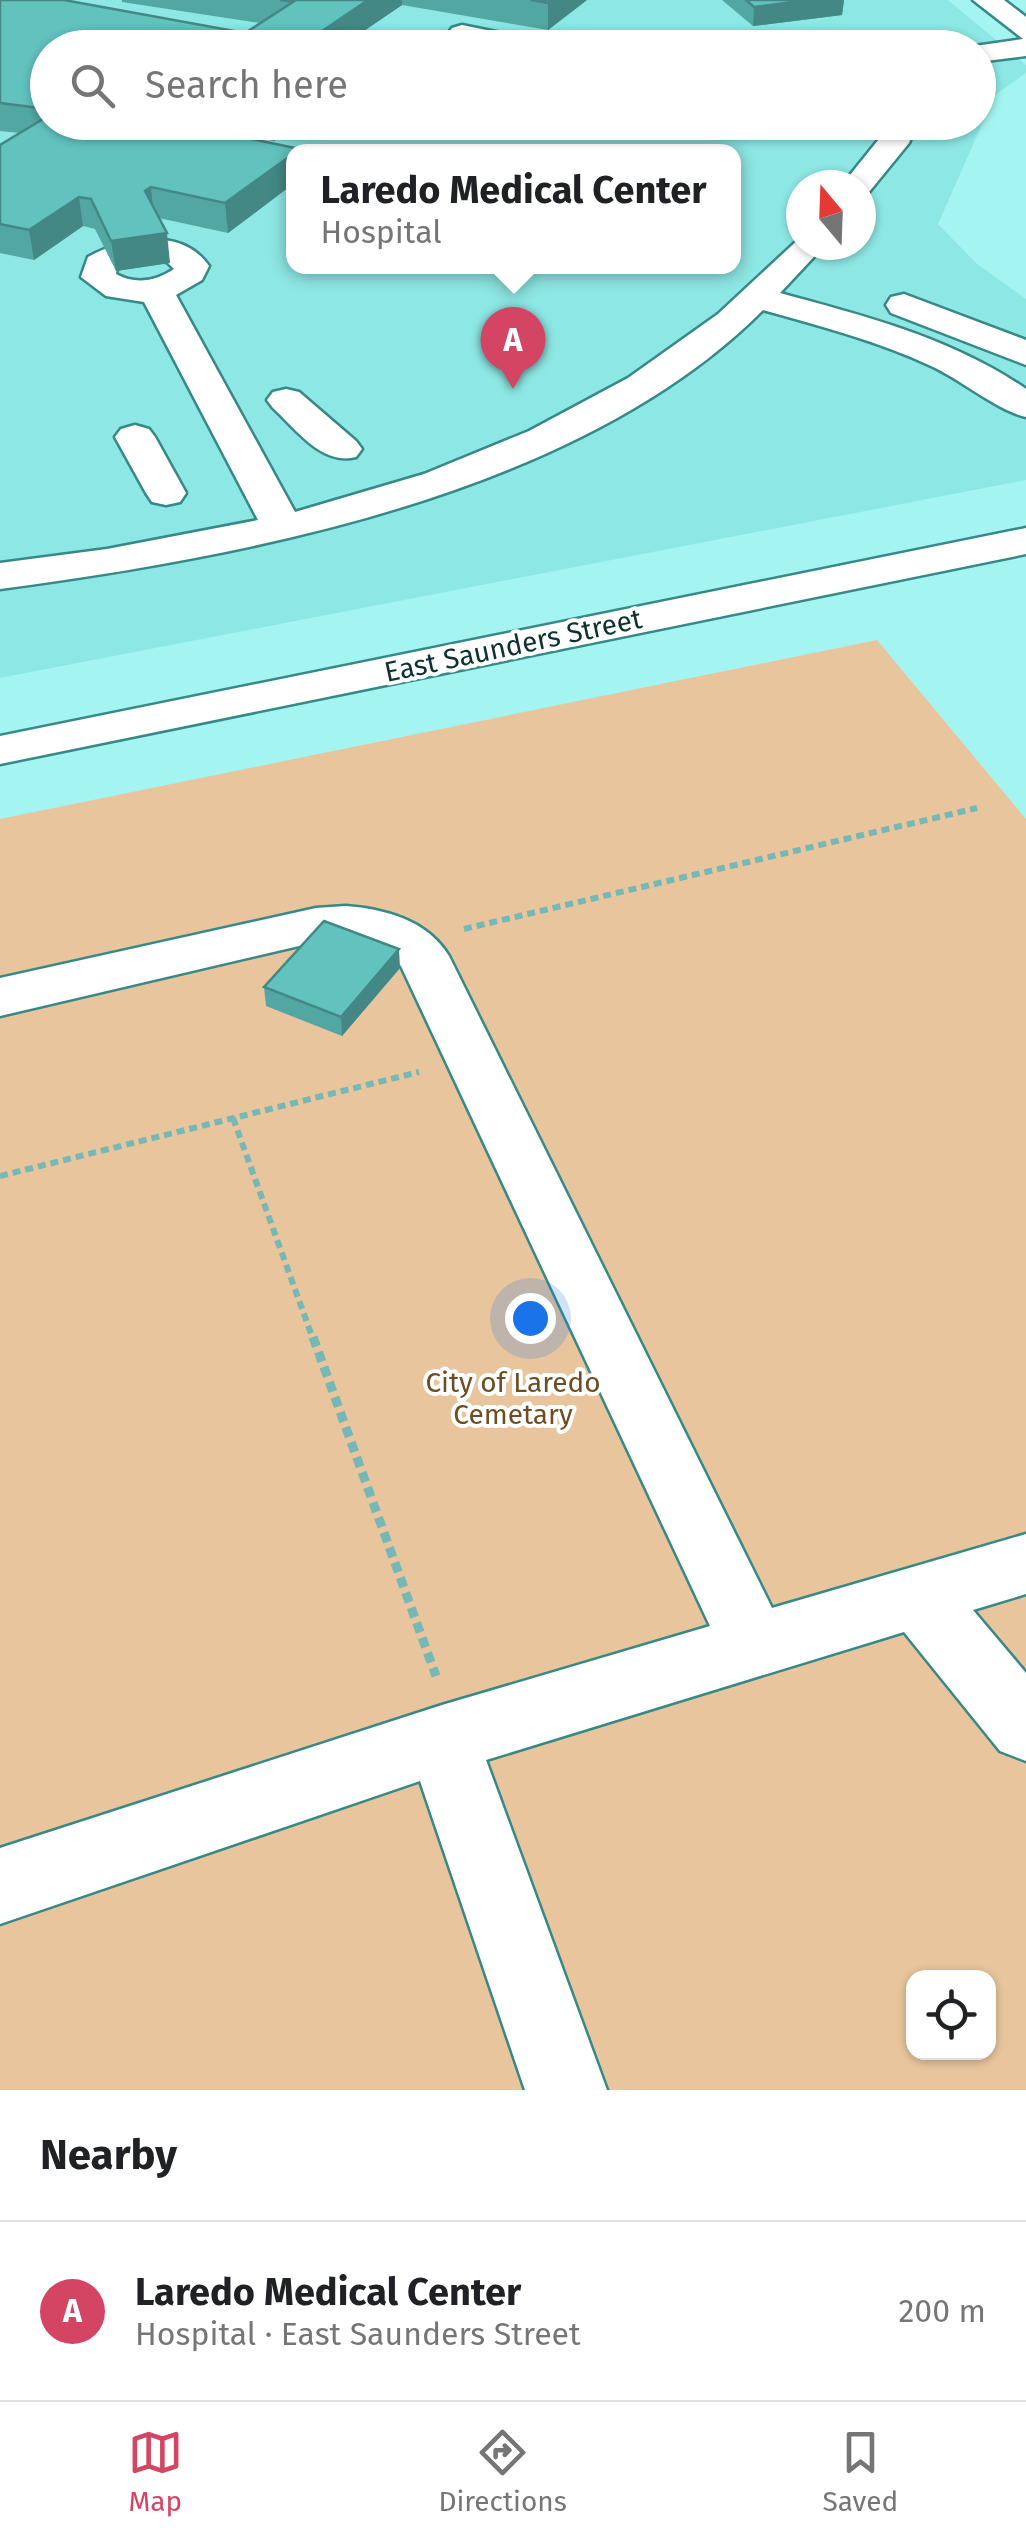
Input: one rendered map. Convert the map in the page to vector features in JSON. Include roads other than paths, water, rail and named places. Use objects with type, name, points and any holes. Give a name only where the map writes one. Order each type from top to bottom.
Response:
[{"type":"main road","points":[[987,0],[1026,31]]},
{"type":"main road","points":[[996,51],[1026,48]]},
{"type":"main road","points":[[870,170],[895,140]]},
{"type":"main road","points":[[784,272],[937,315],[1026,354]]},
{"type":"main road","points":[[784,272],[1004,390],[1026,406]]},
{"type":"main road","points":[[0,576],[166,552],[282,526],[442,478],[548,436],[622,398],[686,359],[784,272]]},
{"type":"main road","points":[[156,290],[282,526]]},
{"type":"main road","points":[[286,400],[342,448]]},
{"type":"main road","points":[[135,436],[166,493]]},
{"type":"main road","name":"East Saunders Street","points":[[0,750],[1026,540]]},
{"type":"main road","points":[[0,997],[316,925],[358,921],[386,928],[409,942],[423,956],[754,1644]]},
{"type":"main road","points":[[0,1886],[439,1710],[754,1644],[1026,1564]]},
{"type":"main road","points":[[917,1595],[1026,1726]]},
{"type":"main road","points":[[439,1710],[566,2090]]},
{"type":"place","name":"Laredo Medical Center","points":[[513,389]]},
{"type":"park label","name":"City of Laredo Cemetary","points":[[513,1398]]}]
